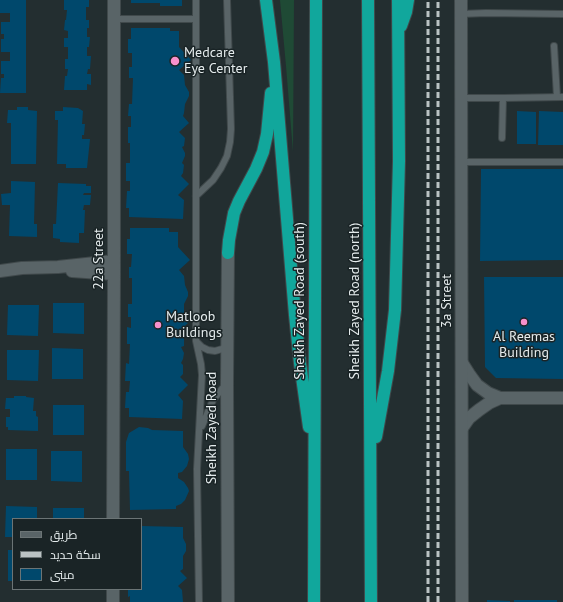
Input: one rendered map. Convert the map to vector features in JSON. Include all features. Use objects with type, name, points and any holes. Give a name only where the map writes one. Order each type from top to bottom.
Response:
[{"type":"highway","points":[[266,0],[274,62],[295,315],[306,412],[314,461]]},
{"type":"highway","name":"Sheikh Zayed Road (south)","points":[[314,602],[316,0]]},
{"type":"highway","name":"Sheikh Zayed Road (north)","points":[[368,0],[371,602]]},
{"type":"highway","points":[[370,460],[383,401],[395,310],[399,161],[398,0]]},
{"type":"highway","points":[[398,37],[406,12],[408,0]]},
{"type":"highway","points":[[228,253],[234,213],[260,161],[266,143],[274,62]]},
{"type":"street","name":"22a Street","points":[[113,518],[114,0]]},
{"type":"street","name":"3a Street","points":[[461,0],[462,602]]},
{"type":"street","name":"Sheikh Zayed Road","points":[[228,253],[228,602]]},
{"type":"street","points":[[0,271],[114,261]]},
{"type":"street","points":[[0,264],[22,268]]},
{"type":"street","points":[[58,267],[74,271],[114,274]]},
{"type":"street","points":[[462,363],[477,384],[488,393],[500,398],[563,398]]},
{"type":"street","points":[[462,428],[479,410],[500,398]]},
{"type":"street","points":[[113,590],[113,602]]},
{"type":"lane","points":[[196,0],[196,340],[202,375],[197,469],[199,602]]},
{"type":"lane","points":[[196,196],[213,180],[221,168],[227,156],[230,142],[231,129],[227,0]]},
{"type":"lane","points":[[461,14],[563,14]]},
{"type":"lane","points":[[114,19],[196,19]]},
{"type":"lane","points":[[461,98],[560,97],[554,46]]},
{"type":"lane","points":[[502,138],[503,98]]},
{"type":"lane","points":[[462,162],[563,162]]},
{"type":"lane","points":[[196,340],[202,347],[208,350],[215,351],[222,349],[227,345]]},
{"type":"lane","points":[[199,432],[213,400],[227,383]]},
{"type":"green space","points":[[280,0],[294,0],[293,152],[286,66]]},
{"type":"building","points":[[0,0],[26,0],[26,93],[0,93],[1,78],[4,78],[4,74],[1,74],[1,61],[10,61],[10,52],[1,52],[1,39],[4,39],[4,34],[1,34],[1,22],[10,22],[10,13],[0,13]]},
{"type":"building","points":[[64,0],[89,0],[89,7],[86,7],[86,20],[89,20],[87,37],[90,37],[89,47],[87,47],[87,56],[91,56],[90,69],[88,69],[87,74],[91,74],[91,85],[87,84],[87,90],[64,90],[65,76],[67,76],[68,69],[65,69],[65,59],[68,59],[68,47],[64,47],[64,38],[68,38],[68,31],[64,30],[67,10],[64,10]]},
{"type":"building","points":[[131,0],[182,0],[182,6],[160,6],[160,3],[131,3]]},
{"type":"building","points":[[131,28],[170,28],[170,31],[179,31],[179,47],[191,60],[179,70],[184,75],[185,85],[189,92],[183,116],[189,123],[179,132],[185,138],[184,146],[182,147],[185,156],[182,163],[184,165],[181,176],[189,184],[178,195],[184,200],[183,219],[129,217],[129,208],[126,208],[127,191],[130,191],[130,181],[126,181],[126,163],[130,163],[128,127],[131,127],[131,116],[128,116],[129,104],[132,104],[133,78],[129,78],[129,67],[132,67],[132,53],[128,53],[128,39],[131,39]]},
{"type":"building","points":[[17,107],[28,107],[28,110],[37,111],[36,164],[11,164],[11,123],[7,123],[8,110],[17,110]]},
{"type":"building","points":[[63,107],[78,108],[83,111],[82,124],[85,124],[82,139],[90,139],[87,168],[66,168],[66,164],[57,164],[58,120],[55,120],[55,111],[63,111]]},
{"type":"building","points":[[517,111],[536,112],[536,144],[517,144]]},
{"type":"building","points":[[539,111],[563,112],[563,145],[538,145]]},
{"type":"building","points":[[481,169],[563,169],[563,260],[480,261]]},
{"type":"building","points":[[11,181],[35,182],[34,224],[37,224],[37,237],[9,236],[10,205],[2,205],[1,194],[11,193]]},
{"type":"building","points":[[58,183],[86,184],[86,186],[91,186],[91,193],[84,193],[83,195],[91,195],[90,205],[84,205],[84,233],[79,233],[79,243],[60,242],[60,239],[53,238],[53,224],[56,224]]},
{"type":"building","name":"Matloob Buildings","points":[[130,228],[169,228],[169,232],[178,232],[178,247],[190,260],[179,270],[184,276],[185,285],[188,292],[188,296],[184,304],[184,313],[182,316],[188,323],[178,332],[184,338],[184,346],[181,347],[184,353],[181,363],[183,365],[183,374],[180,377],[188,385],[178,395],[183,401],[182,419],[129,417],[129,408],[125,408],[126,392],[129,392],[130,381],[125,381],[126,363],[129,364],[130,344],[127,344],[127,327],[131,328],[131,317],[128,317],[128,304],[132,304],[132,278],[129,278],[129,267],[131,267],[132,254],[127,254],[127,239],[130,239]]},
{"type":"building","name":"Al Reemas Building","points":[[484,277],[563,277],[563,379],[496,378],[485,367]]},
{"type":"building","points":[[53,303],[84,303],[84,334],[53,333]]},
{"type":"building","points":[[8,305],[39,305],[38,336],[7,335]]},
{"type":"building","points":[[52,348],[83,349],[83,379],[52,379]]},
{"type":"building","points":[[7,350],[39,350],[38,381],[7,380]]},
{"type":"building","points":[[14,396],[34,398],[33,411],[36,411],[36,416],[38,417],[38,431],[8,430],[8,427],[6,427],[6,417],[10,417],[10,409],[5,409],[6,398],[14,398]]},
{"type":"building","points":[[53,405],[84,405],[84,435],[53,435]]},
{"type":"building","points":[[139,427],[152,430],[183,431],[183,447],[188,454],[189,459],[187,466],[182,472],[178,473],[178,478],[184,482],[189,491],[185,500],[176,506],[176,509],[130,510],[129,471],[126,471],[126,442],[129,433]]},
{"type":"building","points":[[6,449],[37,449],[37,480],[6,480]]},
{"type":"building","points":[[51,451],[82,451],[82,482],[51,481]]},
{"type":"building","points":[[6,506],[37,507],[37,518],[12,518],[12,537],[5,537]]},
{"type":"building","points":[[53,508],[84,508],[84,518],[53,518]]},
{"type":"building","points":[[142,526],[183,527],[183,538],[186,544],[186,551],[183,556],[183,569],[180,571],[187,578],[178,586],[182,590],[183,602],[130,602],[130,596],[128,597],[128,590],[142,590]]},
{"type":"building","points":[[8,550],[12,550],[12,581],[8,581]]},
{"type":"building","points":[[487,600],[510,601],[510,602],[487,602]]},
{"type":"building","points":[[514,600],[557,600],[557,602],[514,602]]},
{"type":"railway","points":[[428,0],[428,602]]},
{"type":"railway","points":[[438,0],[438,602]]},
{"type":"place","name":"Medcare Eye Center","points":[[175,61]]},
{"type":"place","name":"Al Reemas Building","points":[[524,322]]},
{"type":"place","name":"Matloob Buildings","points":[[158,325]]}]
